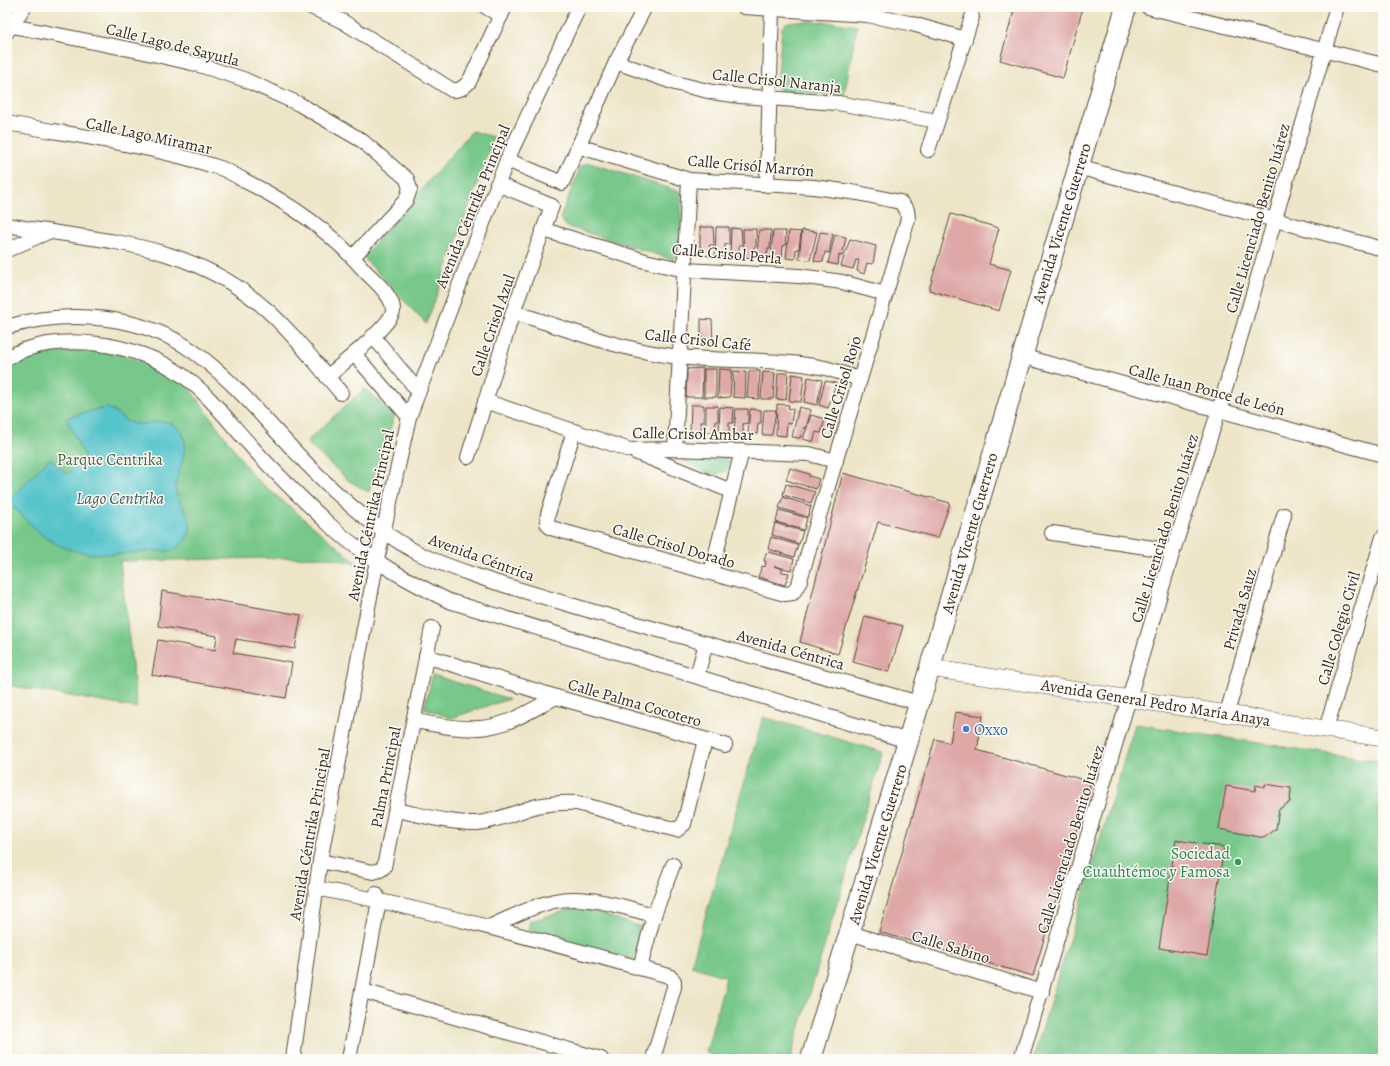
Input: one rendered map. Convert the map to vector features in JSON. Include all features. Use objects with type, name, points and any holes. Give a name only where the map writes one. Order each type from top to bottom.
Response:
[{"type":"main road","name":"Avenida Vicente Guerrero","points":[[811,1059],[920,703],[1021,356],[1126,7]]},
{"type":"street","points":[[9,29],[24,7]]},
{"type":"street","points":[[311,7],[342,21],[452,90],[457,90],[464,87],[469,82],[503,11],[486,7]]},
{"type":"street","points":[[507,160],[562,183],[616,62],[645,7]]},
{"type":"street","points":[[744,7],[867,15],[909,23],[965,39]]},
{"type":"street","points":[[1148,7],[1383,65]]},
{"type":"street","name":"Calle Licenciado Benito Juárez","points":[[1021,1059],[1173,550],[1219,410],[1337,7]]},
{"type":"street","points":[[767,184],[768,98],[772,8]]},
{"type":"street","name":"Avenida Céntrika Principal","points":[[293,1059],[320,861],[377,560],[409,417],[497,184],[574,9]]},
{"type":"street","points":[[928,150],[972,17]]},
{"type":"street","name":"Calle Lago de Sayutla","points":[[9,29],[144,52],[196,64],[243,79],[299,104],[361,140],[407,179],[410,189],[406,200],[353,257]]},
{"type":"street","name":"Calle Crisol Naranja","points":[[616,62],[675,83],[712,92],[740,96],[838,103],[879,109],[937,121]]},
{"type":"street","name":"Calle Lago Miramar","points":[[7,123],[171,154],[221,168],[274,196],[333,238],[353,257],[389,298],[392,305],[391,317],[354,354],[327,377]]},
{"type":"street","name":"Calle Crisól Marrón","points":[[578,146],[689,180],[814,187],[858,193],[900,202]]},
{"type":"street","points":[[1078,167],[1383,249]]},
{"type":"street","points":[[675,449],[689,180]]},
{"type":"street","name":"Calle Crisol Azul","points":[[468,457],[513,312],[552,206],[497,184]]},
{"type":"street","name":"Calle Crisol Rojo","points":[[799,584],[908,219],[907,210],[900,202]]},
{"type":"street","points":[[7,225],[134,245],[197,264],[249,296],[267,310],[291,334],[341,393]]},
{"type":"street","name":"Calle Crisol Perla","points":[[544,230],[645,261],[685,270],[724,270],[799,276],[842,282],[886,294]]},
{"type":"street","points":[[7,250],[48,232]]},
{"type":"street","name":"Calle Crisol Café","points":[[513,312],[609,343],[650,353],[680,357],[789,364],[825,368],[860,379]]},
{"type":"street","name":"Avenida Céntrica","points":[[7,327],[37,319],[66,317],[98,318],[136,326],[165,336],[193,350],[213,367],[259,412],[313,471],[345,501],[418,553],[452,568],[527,592],[920,703]]},
{"type":"street","points":[[373,336],[418,391]]},
{"type":"street","points":[[7,358],[15,353],[39,346],[65,342],[89,342],[122,348],[154,359],[181,374],[195,384],[261,458],[334,528],[408,581],[449,601],[908,740]]},
{"type":"street","points":[[354,354],[409,417]]},
{"type":"street","name":"Calle Juan Ponce de León","points":[[1021,356],[1383,455]]},
{"type":"street","name":"Calle Crisol Ambar","points":[[485,401],[630,450],[675,449],[809,454],[836,461]]},
{"type":"street","name":"Calle Crisol Dorado","points":[[574,431],[548,514],[547,523],[551,528],[789,594],[793,593],[799,584]]},
{"type":"street","points":[[630,450],[731,491]]},
{"type":"street","points":[[711,573],[742,451]]},
{"type":"street","name":"Privada Sauz","points":[[1227,713],[1284,515]]},
{"type":"street","points":[[1052,533],[1173,550]]},
{"type":"street","name":"Calle Colegio Civil","points":[[1326,729],[1383,537]]},
{"type":"street","name":"Palma Principal","points":[[320,861],[373,872],[380,870],[385,863],[432,628]]},
{"type":"street","points":[[697,676],[706,643]]},
{"type":"street","name":"Calle Palma Cocotero","points":[[426,656],[556,697],[725,745]]},
{"type":"street","name":"Avenida General Pedro María Anaya","points":[[930,668],[1383,738]]},
{"type":"street","name":"Calle Palma Cocotero","points":[[414,721],[459,728],[478,729],[506,722],[556,697]]},
{"type":"street","points":[[396,810],[454,822],[478,822],[502,817],[538,806],[560,802],[577,803],[598,807],[670,830],[677,830],[684,824],[704,740]]},
{"type":"street","points":[[640,968],[654,915],[673,865]]},
{"type":"street","points":[[316,885],[489,927],[669,976],[675,984],[653,1059]]},
{"type":"street","points":[[489,927],[541,904],[575,899],[599,901],[654,915]]},
{"type":"street","points":[[349,1059],[379,901]]},
{"type":"street","name":"Calle Sabino","points":[[850,933],[1042,992]]},
{"type":"street","points":[[363,991],[601,1059]]},
{"type":"green space","points":[[796,21],[828,22],[857,26],[844,96],[785,92],[780,90],[777,85],[782,28],[786,23]]},
{"type":"green space","points":[[472,131],[494,137],[426,324],[363,257]]},
{"type":"green space","points":[[590,163],[681,192],[681,253],[677,257],[671,259],[566,226],[560,218],[580,168],[585,164]]},
{"type":"green space","name":"Parque Centrika","points":[[90,344],[180,375],[254,477],[358,564],[326,557],[120,561],[137,708],[7,685],[7,363],[16,355]]},
{"type":"green space","points":[[365,388],[394,417],[369,492],[349,481],[306,442]]},
{"type":"green space","points":[[682,455],[724,455],[729,462],[728,469],[716,475],[711,474],[690,464],[682,458]]},
{"type":"green space","points":[[433,675],[509,699],[451,718],[424,708]]},
{"type":"green space","points":[[763,717],[883,752],[790,1059],[726,1059],[706,1053],[726,977],[691,966]]},
{"type":"green space","name":"Sociedad Cuauhtémoc y Famosa","points":[[1135,724],[1383,762],[1383,1059],[1033,1059]]},
{"type":"green space","points":[[579,907],[645,928],[634,960],[528,930],[530,921]]},
{"type":"water","name":"Lago Centrika","points":[[108,408],[132,423],[142,424],[167,422],[172,423],[182,432],[185,446],[176,483],[176,490],[188,517],[190,531],[186,539],[173,550],[102,554],[66,548],[42,535],[8,501],[50,458],[67,474],[85,457],[66,418],[90,411]]},
{"type":"building","points":[[1015,7],[1083,7],[1063,78],[1000,60]]},
{"type":"building","points":[[951,214],[999,228],[989,264],[1011,270],[999,311],[929,290]]},
{"type":"building","points":[[700,227],[713,227],[714,245],[709,245],[711,256],[700,255]]},
{"type":"building","points":[[716,227],[729,227],[729,245],[725,244],[725,257],[715,256]]},
{"type":"building","points":[[731,228],[741,229],[742,245],[739,245],[739,257],[730,256]]},
{"type":"building","points":[[743,229],[756,229],[756,247],[754,247],[753,258],[744,257]]},
{"type":"building","points":[[759,230],[771,230],[770,249],[768,249],[767,258],[757,258]]},
{"type":"building","points":[[802,230],[817,232],[810,260],[799,259]]},
{"type":"building","points":[[773,231],[786,231],[782,259],[771,258]]},
{"type":"building","points":[[789,231],[801,232],[799,249],[796,249],[795,259],[786,258]]},
{"type":"building","points":[[820,232],[833,234],[829,253],[825,252],[823,262],[814,261]]},
{"type":"building","points":[[835,235],[846,237],[842,256],[839,255],[838,265],[828,263]]},
{"type":"building","points":[[850,239],[876,246],[873,264],[867,263],[864,274],[857,271],[859,260],[856,260],[853,269],[841,266]]},
{"type":"building","points":[[701,319],[712,320],[713,346],[701,345]]},
{"type":"building","points":[[703,368],[702,397],[686,397],[687,369]]},
{"type":"building","points":[[704,369],[716,369],[716,397],[704,397]]},
{"type":"building","points":[[719,369],[732,370],[730,397],[718,398]]},
{"type":"building","points":[[734,371],[746,372],[745,398],[733,397]]},
{"type":"building","points":[[749,371],[760,371],[759,399],[747,398]]},
{"type":"building","points":[[763,372],[775,373],[773,399],[761,399]]},
{"type":"building","points":[[778,373],[788,373],[786,400],[776,399]]},
{"type":"building","points":[[792,374],[804,376],[801,402],[789,401]]},
{"type":"building","points":[[808,377],[822,380],[817,405],[804,402]]},
{"type":"building","points":[[825,381],[836,383],[828,408],[819,405]]},
{"type":"building","points":[[777,404],[789,405],[788,408],[793,409],[791,424],[787,423],[786,436],[776,435]]},
{"type":"building","points":[[691,405],[704,405],[704,422],[701,422],[701,433],[690,433]]},
{"type":"building","points":[[706,406],[718,406],[718,421],[716,421],[715,432],[706,432]]},
{"type":"building","points":[[720,407],[734,408],[733,423],[729,423],[729,434],[719,433]]},
{"type":"building","points":[[799,407],[811,410],[806,428],[803,428],[800,438],[792,437]]},
{"type":"building","points":[[736,409],[748,409],[748,423],[743,424],[743,434],[734,434]]},
{"type":"building","points":[[750,409],[761,410],[761,423],[758,423],[757,434],[748,433]]},
{"type":"building","points":[[764,410],[776,410],[772,435],[762,435]]},
{"type":"building","points":[[811,415],[825,419],[821,433],[816,432],[813,442],[803,439]]},
{"type":"building","points":[[790,468],[819,479],[816,489],[786,480]]},
{"type":"building","points":[[843,473],[950,503],[938,538],[878,522],[838,654],[800,642]]},
{"type":"building","points":[[786,484],[815,492],[811,503],[783,495]]},
{"type":"building","points":[[783,497],[811,506],[808,517],[779,508]]},
{"type":"building","points":[[779,510],[807,518],[804,530],[776,522]]},
{"type":"building","points":[[775,523],[803,531],[799,544],[772,535]]},
{"type":"building","points":[[771,537],[798,545],[794,557],[768,549]]},
{"type":"building","points":[[769,552],[794,559],[791,570],[774,566],[782,569],[782,572],[789,573],[785,585],[758,577],[762,566],[765,567],[766,561],[764,561],[766,553]]},
{"type":"building","points":[[162,591],[301,615],[295,649],[236,639],[233,653],[292,663],[286,698],[152,675],[158,640],[215,650],[217,636],[158,626]]},
{"type":"building","points":[[865,616],[903,626],[889,672],[853,662]]},
{"type":"building","points":[[955,712],[983,716],[977,750],[1091,782],[1033,976],[879,932],[935,739],[950,743]]},
{"type":"building","points":[[1265,784],[1291,788],[1290,802],[1279,809],[1276,829],[1264,838],[1219,829],[1226,786],[1255,791],[1256,785],[1265,787]]},
{"type":"building","points":[[1176,840],[1224,847],[1207,956],[1159,948]]},
{"type":"place","name":"Oxxo","points":[[966,729]]},
{"type":"place","name":"Sociedad Cuauhtémoc y Famosa","points":[[1238,862]]}]
